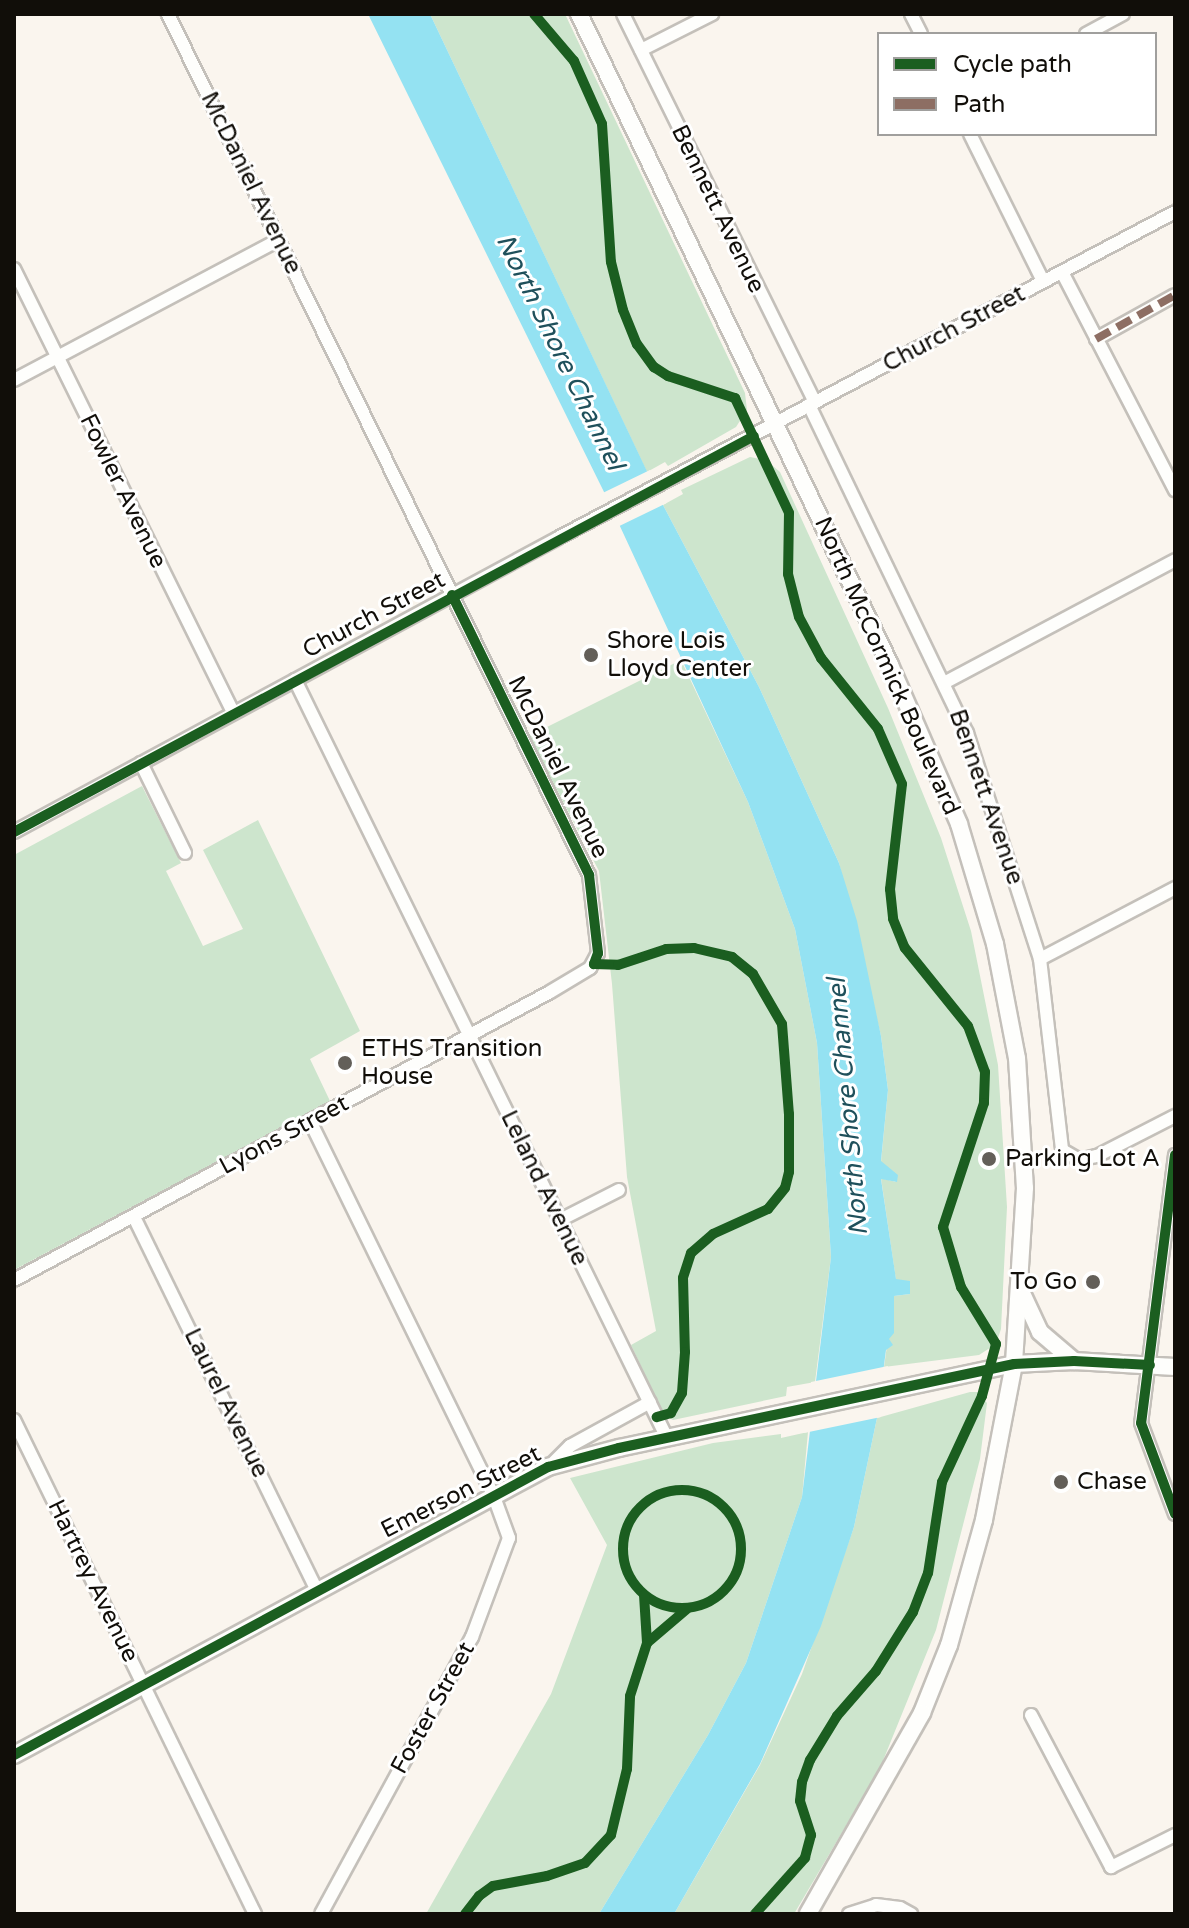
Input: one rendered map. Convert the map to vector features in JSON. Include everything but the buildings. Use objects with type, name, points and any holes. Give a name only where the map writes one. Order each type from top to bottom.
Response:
[{"type":"main road","name":"North McCormick Boulevard","points":[[579,14],[890,665],[959,824],[995,944],[1010,1018],[1021,1103],[1025,1188],[1014,1364],[984,1520],[949,1645],[900,1758],[808,1914]]},
{"type":"main road","points":[[1018,1284],[1040,1332],[1074,1361]]},
{"type":"main road","name":"Emerson Street","points":[[14,1755],[548,1467],[667,1438],[1014,1364],[1074,1361],[1175,1367]]},
{"type":"street","name":"McDaniel Avenue","points":[[168,14],[589,875],[598,953],[594,964]]},
{"type":"street","name":"Bennett Avenue","points":[[623,14],[967,733],[1040,959],[1062,1150],[1079,1160],[1097,1156],[1175,1116]]},
{"type":"street","points":[[641,50],[712,14]]},
{"type":"street","points":[[911,14],[920,32]]},
{"type":"street","points":[[1090,32],[1123,14]]},
{"type":"street","points":[[971,136],[1043,281]]},
{"type":"street","name":"Church Street","points":[[14,832],[452,595],[1175,212]]},
{"type":"street","points":[[14,380],[278,240]]},
{"type":"street","name":"Fowler Avenue","points":[[14,269],[233,713]]},
{"type":"street","points":[[1062,272],[1175,490]]},
{"type":"street","points":[[1096,339],[1175,295]]},
{"type":"street","points":[[944,683],[1175,560]]},
{"type":"street","name":"Leland Avenue","points":[[295,680],[667,1438]]},
{"type":"street","points":[[141,763],[185,853]]},
{"type":"street","points":[[1040,959],[1175,888]]},
{"type":"street","name":"Lyons Street","points":[[14,1280],[470,1036],[594,964]]},
{"type":"street","name":"Foster Street","points":[[310,1121],[493,1494],[509,1538],[472,1637],[321,1914]]},
{"type":"street","points":[[1175,1155],[1141,1423],[1175,1514]]},
{"type":"street","points":[[560,1220],[619,1190]]},
{"type":"street","name":"Laurel Avenue","points":[[134,1217],[317,1590]]},
{"type":"street","name":"Emerson Street","points":[[548,1467],[570,1446],[650,1402]]},
{"type":"street","name":"Hartrey Avenue","points":[[14,1420],[255,1914]]},
{"type":"street","points":[[1031,1715],[1111,1867],[1175,1835]]},
{"type":"street","points":[[849,1914],[876,1905],[900,1908],[911,1914]]},
{"type":"green space","points":[[430,14],[565,14],[745,393],[747,410],[736,427],[668,466],[665,462],[647,472]]},
{"type":"green space","points":[[750,457],[766,460],[780,472],[888,708],[941,838],[971,931],[998,1065],[1007,1207],[1001,1329],[996,1344],[979,1355],[884,1367],[894,1296],[910,1294],[910,1282],[896,1280],[881,1178],[896,1182],[881,1162],[888,1090],[881,1036],[839,863],[759,687],[663,505],[683,494],[681,490]]},
{"type":"green space","points":[[681,660],[748,802],[795,929],[817,1043],[831,1257],[815,1382],[787,1387],[786,1396],[673,1420],[664,1415],[631,1345],[656,1331],[627,1177],[612,984],[599,871],[529,736]]},
{"type":"green space","points":[[142,786],[181,863],[166,871],[203,946],[243,929],[203,850],[258,820],[360,1031],[310,1059],[330,1101],[14,1270],[14,855]]},
{"type":"green space","points":[[978,1392],[987,1403],[980,1459],[936,1630],[880,1768],[794,1914],[674,1914],[760,1765],[802,1674],[854,1527],[877,1418]]},
{"type":"green space","points":[[808,1432],[802,1497],[746,1663],[708,1735],[599,1914],[426,1914],[551,1694],[607,1545],[570,1478],[713,1443],[781,1434],[781,1438]]},
{"type":"water","name":"North Shore Channel","points":[[368,14],[430,14],[663,505],[759,687],[839,863],[857,921],[881,1036],[888,1090],[881,1161],[898,1175],[897,1182],[881,1179],[896,1279],[910,1281],[910,1294],[894,1296],[894,1333],[889,1339],[893,1345],[886,1350],[877,1418],[854,1527],[821,1626],[760,1764],[674,1914],[599,1914],[708,1735],[746,1663],[802,1497],[831,1257],[817,1043],[795,929],[748,802],[605,494]]},
{"type":"pier","points":[[650,470],[666,503],[617,527],[601,494]]},
{"type":"pier","points":[[888,1366],[881,1417],[804,1433],[811,1382]]},
{"type":"marked path","points":[[1096,339],[1175,295]]},
{"type":"cycle path","points":[[534,14],[574,61],[602,124],[611,262],[623,310],[637,344],[654,367],[668,376],[735,398],[789,513],[788,574],[799,617],[821,658],[878,729],[902,784],[890,889],[893,919],[905,948],[968,1026],[985,1072],[984,1103],[943,1227],[961,1287],[996,1344],[982,1396],[942,1482],[928,1573],[913,1612],[876,1671],[837,1716],[810,1760],[802,1782],[800,1801],[811,1835],[805,1858],[755,1914]]},
{"type":"cycle path","points":[[14,832],[754,436]]},
{"type":"cycle path","points":[[452,595],[589,875],[598,953],[594,964],[618,965],[666,949],[694,948],[732,957],[753,974],[782,1024],[789,1114],[789,1172],[785,1188],[768,1209],[713,1234],[691,1253],[683,1278],[685,1352],[682,1393],[671,1413],[657,1417]]},
{"type":"cycle path","points":[[1175,1155],[1141,1423],[1175,1514]]},
{"type":"cycle path","points":[[14,1755],[548,1467],[619,1448],[1014,1364],[1074,1361],[1150,1365]]},
{"type":"cycle path","points":[[682,1490],[705,1495],[724,1507],[736,1526],[741,1549],[736,1572],[724,1591],[705,1603],[682,1608],[659,1603],[640,1591],[628,1572],[623,1549],[628,1526],[640,1507],[659,1495],[682,1490]]},
{"type":"cycle path","points":[[644,1595],[647,1643],[687,1609]]},
{"type":"cycle path","points":[[465,1914],[479,1896],[493,1886],[547,1876],[585,1863],[611,1835],[627,1769],[630,1696],[647,1643]]},
{"type":"place","name":"Shore Lois Lloyd Center","points":[[591,655]]},
{"type":"place","name":"ETHS Transition House","points":[[345,1063]]},
{"type":"place","name":"Parking Lot A","points":[[989,1159]]},
{"type":"place","name":"To Go","points":[[1093,1282]]},
{"type":"place","name":"Chase","points":[[1061,1482]]}]
